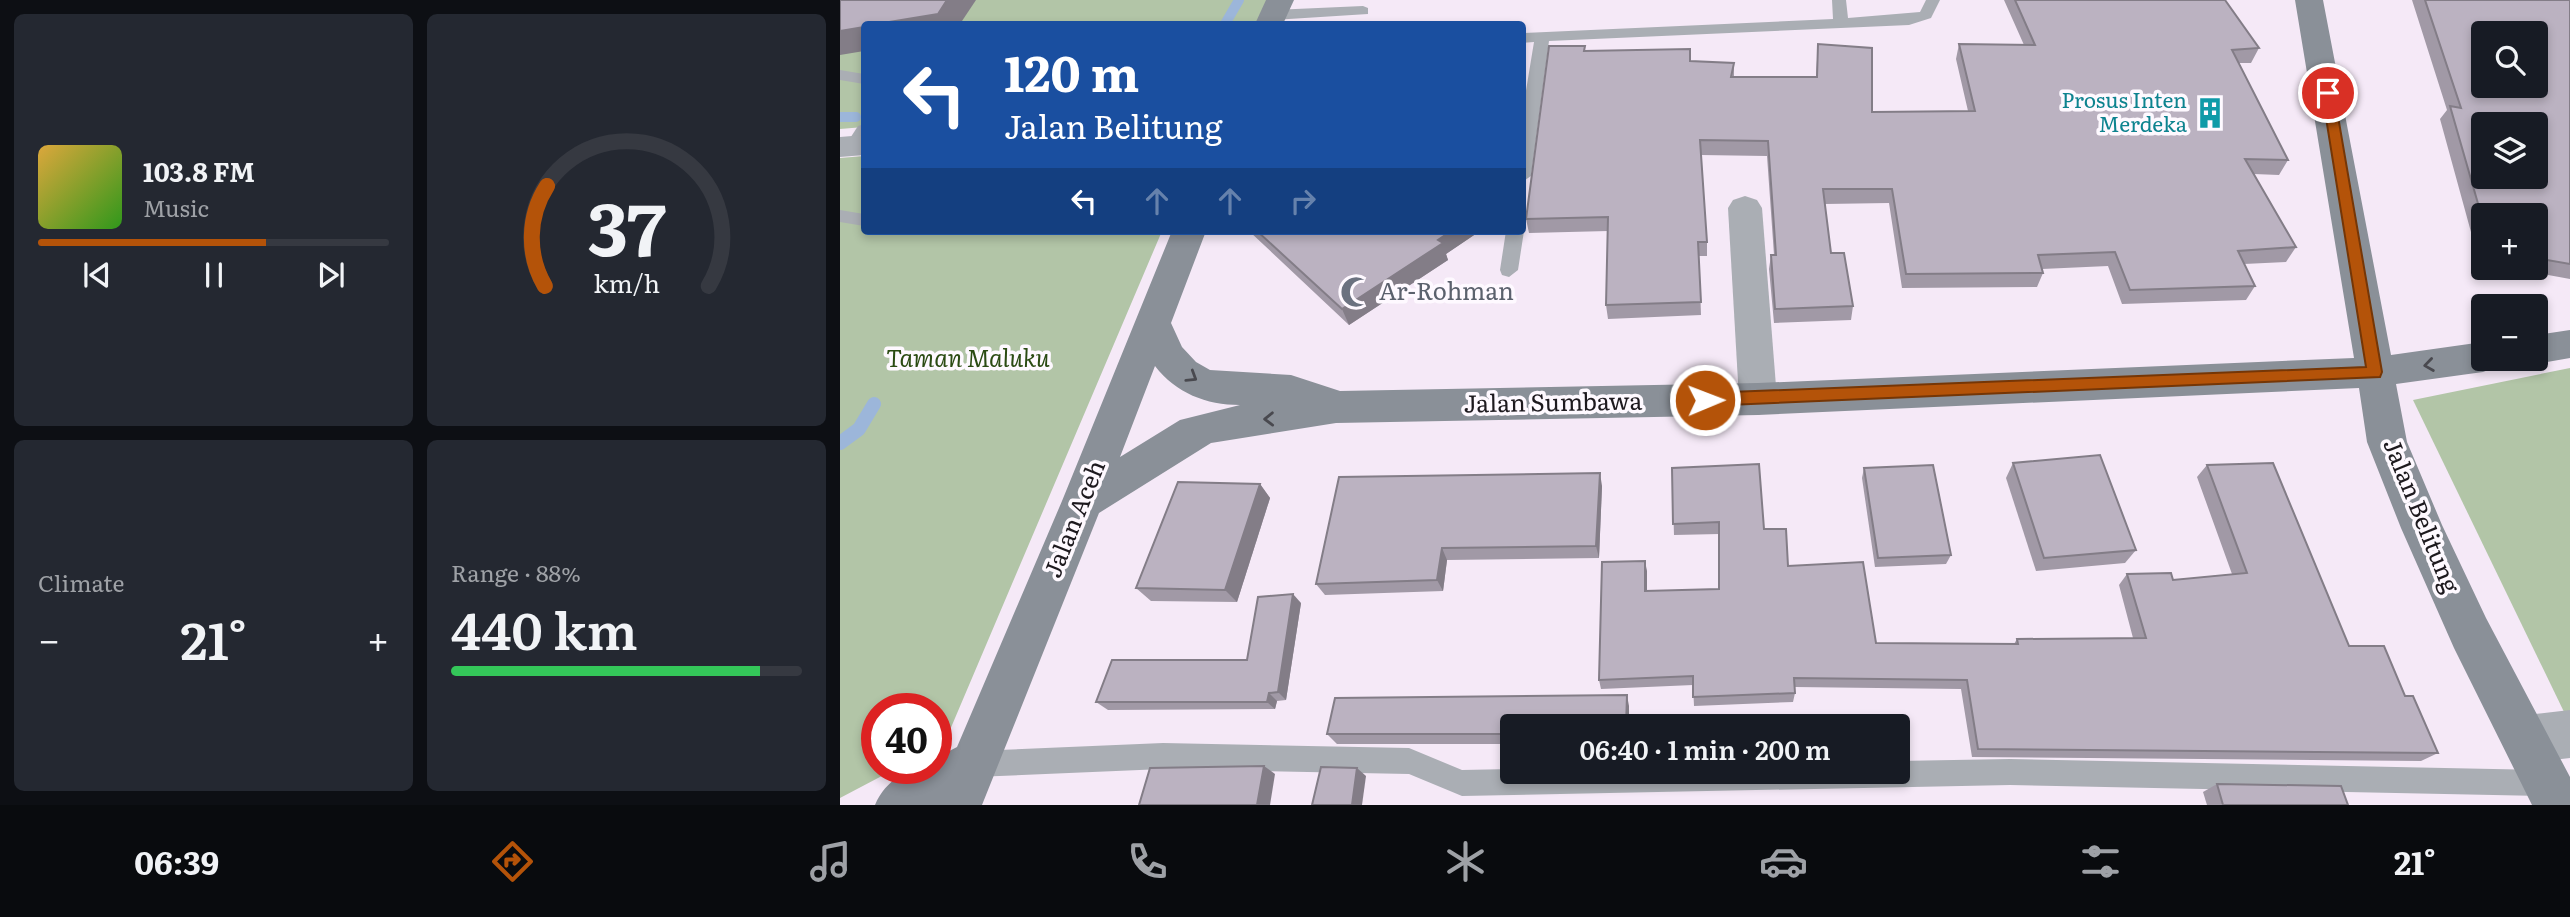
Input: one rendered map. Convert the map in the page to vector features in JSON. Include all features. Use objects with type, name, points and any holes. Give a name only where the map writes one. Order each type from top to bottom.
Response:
[{"type":"street","name":"Jalan Belitung","points":[[2309,0],[2328,93],[2387,442],[2422,528],[2470,633],[2548,736],[2553,794]]},
{"type":"street","points":[[1745,208],[1758,399]]},
{"type":"street","name":"Jalan Aceh","points":[[966,784],[1083,501],[1187,235]]},
{"type":"street","name":"Jalan Sumbawa","points":[[1153,323],[1170,358],[1184,372],[1209,387],[1229,391],[1308,394],[1336,407]]},
{"type":"street","points":[[2548,347],[2570,344]]},
{"type":"street","name":"Jalan Sumbawa","points":[[1083,501],[1194,432],[1214,424],[1309,415],[1336,407],[1758,399],[2374,372],[2471,359]]},
{"type":"street","points":[[900,805],[966,784]]},
{"type":"lane","points":[[1839,0],[1841,24]]},
{"type":"lane","points":[[1526,38],[1909,20],[1926,15],[1933,0]]},
{"type":"lane","points":[[1274,13],[1363,12]]},
{"type":"lane","points":[[1526,148],[1542,38]]},
{"type":"lane","points":[[840,75],[861,78]]},
{"type":"lane","points":[[840,216],[861,220]]},
{"type":"lane","points":[[1509,270],[1514,235]]},
{"type":"lane","points":[[966,784],[1163,756],[1409,761],[1462,783],[2010,772],[2553,794]]},
{"type":"green space","points":[[840,0],[1276,0],[1268,21],[861,21],[861,127],[840,129]]},
{"type":"green space","name":"Taman Maluku","points":[[861,156],[861,235],[1160,235],[952,725],[952,693],[861,693],[861,784],[867,784],[840,798],[840,158]]},
{"type":"green space","points":[[2570,368],[2570,714],[2565,714],[2413,400]]},
{"type":"building","points":[[840,0],[947,0],[938,14],[895,21],[861,21],[861,28],[840,31]]},
{"type":"building","points":[[2015,0],[2225,0],[2259,48],[2232,50],[2288,160],[2245,159],[2296,247],[2238,251],[2255,286],[2130,290],[2115,252],[2038,255],[2043,273],[1906,274],[1892,189],[1823,189],[1831,253],[1844,253],[1853,306],[1775,309],[1771,255],[1776,255],[1768,141],[1700,140],[1707,242],[1698,242],[1701,302],[1606,305],[1608,217],[1526,219],[1549,46],[1585,46],[1584,51],[1690,49],[1690,61],[1734,63],[1731,77],[1817,77],[1818,44],[1872,48],[1872,112],[1975,111],[1959,44],[2035,45]]},
{"type":"building","points":[[2425,0],[2570,0],[2570,264],[2548,260],[2548,203],[2478,203],[2474,189],[2548,189],[2548,112],[2471,112],[2471,179],[2450,106],[2461,108]]},
{"type":"building","name":"Ar-Rohman","points":[[1261,235],[1445,235],[1438,240],[1443,243],[1342,309]]},
{"type":"building","points":[[2100,455],[2136,550],[2044,558],[2013,463]]},
{"type":"building","points":[[2273,463],[2349,646],[2384,646],[2405,696],[2413,696],[2438,753],[1978,749],[1967,680],[1794,678],[1795,693],[1693,697],[1693,676],[1599,680],[1602,562],[1645,561],[1645,591],[1719,589],[1719,522],[1673,524],[1672,468],[1759,464],[1764,529],[1786,529],[1788,566],[1863,562],[1876,643],[2018,644],[2017,639],[2146,638],[2127,574],[2171,573],[2173,580],[2247,573],[2207,465]]},
{"type":"building","points":[[1933,465],[1951,555],[1878,558],[1864,468]]},
{"type":"building","points":[[1600,473],[1596,546],[1442,548],[1437,580],[1316,584],[1339,477]]},
{"type":"building","points":[[1178,482],[1260,484],[1225,590],[1136,588]]},
{"type":"building","points":[[1293,594],[1278,692],[1269,693],[1267,702],[1096,702],[1112,660],[1247,660],[1258,597]]},
{"type":"building","points":[[1627,695],[1626,714],[1500,714],[1500,734],[1327,734],[1335,698]]},
{"type":"building","points":[[1264,766],[1257,805],[1139,805],[1150,768]]},
{"type":"building","points":[[1321,767],[1357,768],[1352,805],[1312,805]]},
{"type":"building","points":[[2217,784],[2341,786],[2348,805],[2223,805]]},
{"type":"waterway","points":[[1227,21],[1239,0]]},
{"type":"waterway","points":[[840,117],[856,117]]},
{"type":"waterway","points":[[840,443],[859,429],[874,404]]},
{"type":"place","name":"Prosus Inten Merdeka","points":[[2210,113]]},
{"type":"place","name":"Ar-Rohman","points":[[1356,292]]},
{"type":"route","points":[[1705,400],[2374,372],[2328,93]]}]
